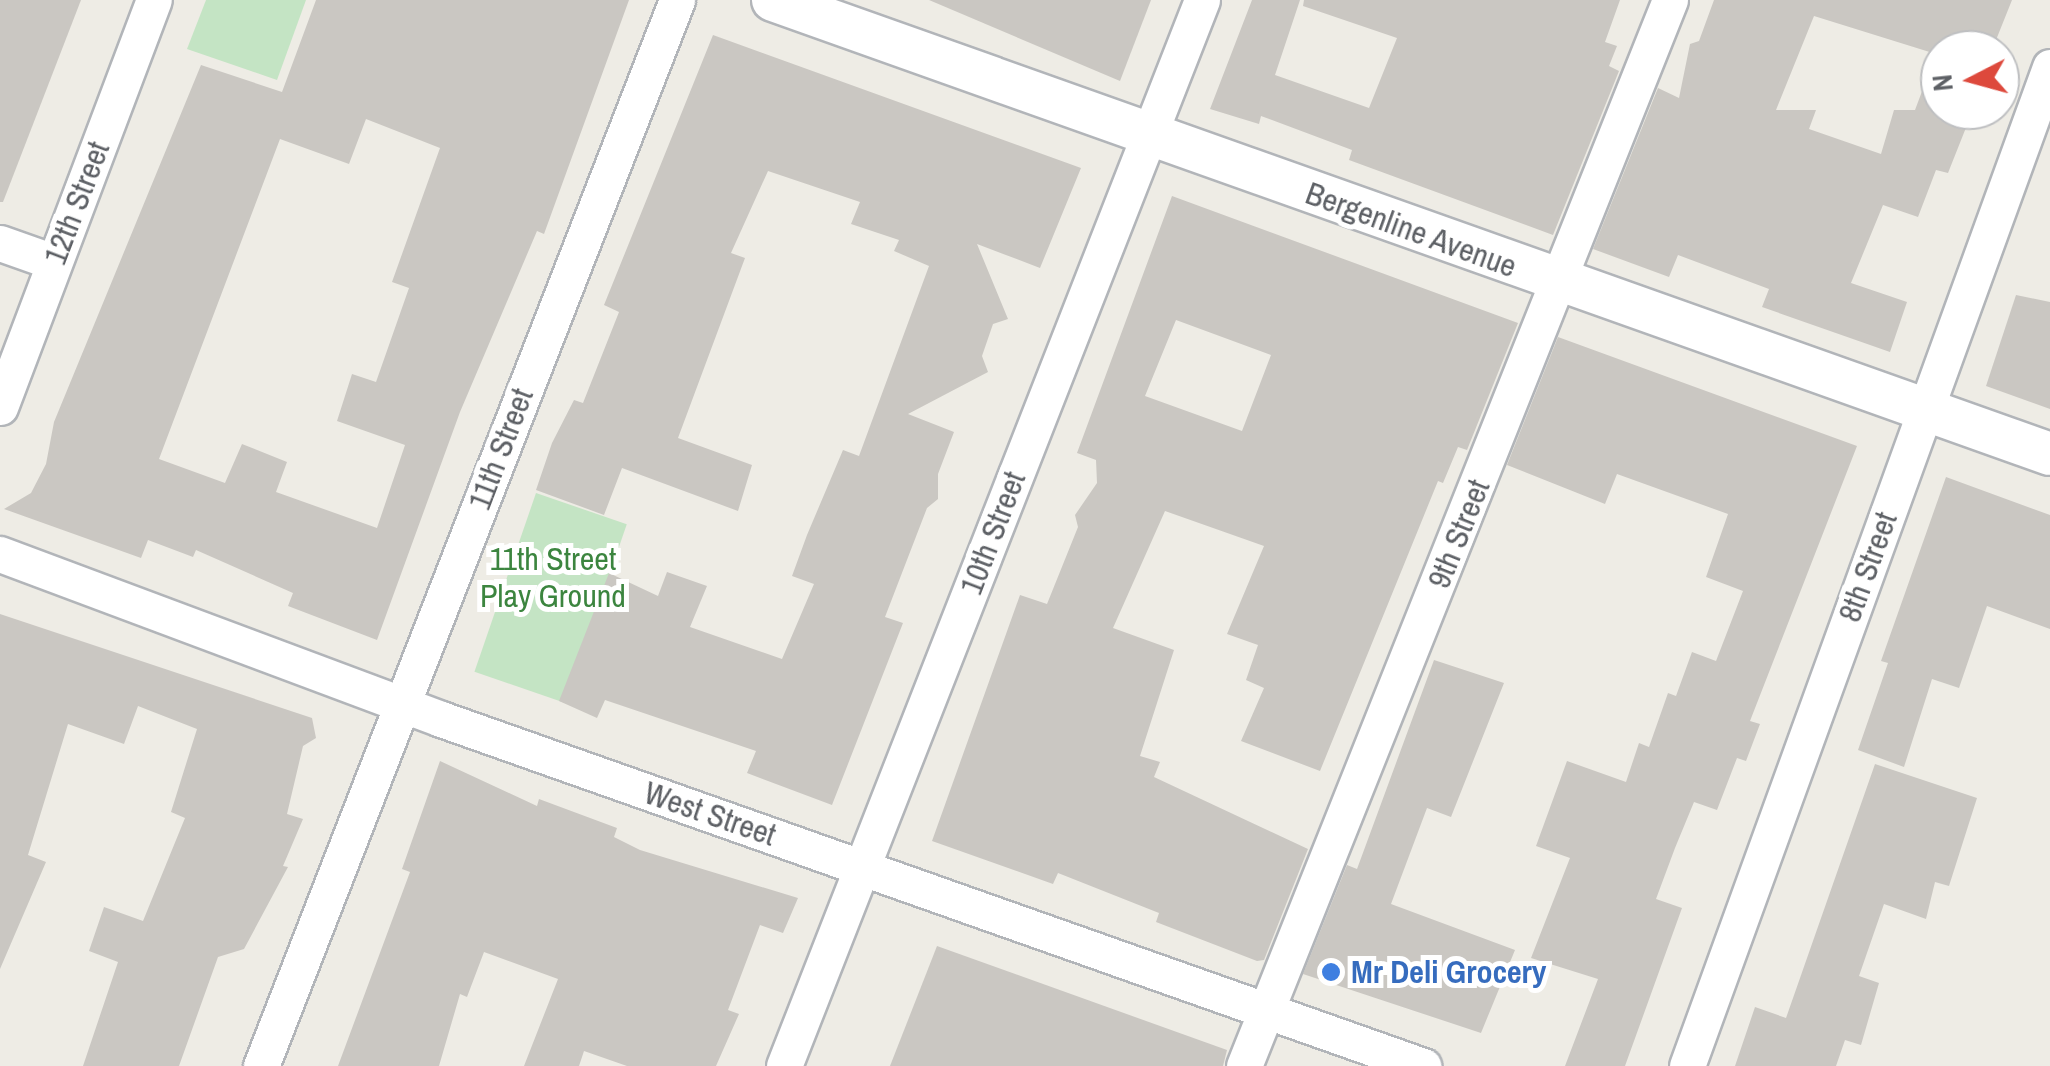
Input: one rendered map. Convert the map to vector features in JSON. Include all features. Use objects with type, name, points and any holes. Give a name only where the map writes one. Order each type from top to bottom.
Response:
[{"type":"street","name":"12th Street","points":[[0,407],[154,0]]},
{"type":"street","name":"11th Street","points":[[261,1066],[677,0]]},
{"type":"street","name":"Bergenline Avenue","points":[[774,0],[1562,285],[2050,454]]},
{"type":"street","name":"10th Street","points":[[784,1066],[1202,0]]},
{"type":"street","name":"9th Street","points":[[1244,1066],[1562,285],[1670,0]]},
{"type":"street","name":"8th Street","points":[[1687,1066],[2050,67]]},
{"type":"street","points":[[0,244],[54,262]]},
{"type":"street","name":"West Street","points":[[0,554],[400,704],[1424,1066]]},
{"type":"green space","points":[[206,0],[306,0],[277,80],[187,49]]},
{"type":"green space","name":"11th Street Play Ground","points":[[536,493],[627,524],[565,703],[474,672]]},
{"type":"building","points":[[0,0],[81,0],[3,202],[0,202]]},
{"type":"building","points":[[316,0],[629,0],[544,234],[537,231],[460,412],[377,640],[288,606],[293,593],[196,550],[193,557],[148,540],[141,558],[4,509],[31,493],[46,464],[54,422],[201,65],[282,92]],"holes":[[[366,119],[440,148],[392,282],[409,288],[376,382],[352,374],[337,421],[405,445],[377,528],[276,492],[287,462],[242,444],[225,483],[159,459],[280,139],[349,164]]]},
{"type":"building","points":[[929,0],[1151,0],[1120,81]]},
{"type":"building","points":[[1252,0],[1300,0],[1275,75],[1369,108],[1397,38],[1303,6],[1304,0],[1620,0],[1605,42],[1617,46],[1609,66],[1619,71],[1553,235],[1349,160],[1352,150],[1261,116],[1259,124],[1210,109]]},
{"type":"building","points":[[1714,0],[2012,0],[2000,30],[1920,30],[1920,49],[1814,16],[1776,110],[1816,110],[1809,129],[1881,154],[1894,110],[1915,110],[1920,97],[1920,130],[1965,130],[1948,173],[1936,170],[1918,217],[1883,205],[1851,283],[1907,302],[1890,352],[1762,307],[1769,289],[1678,255],[1669,277],[1593,249],[1658,88],[1679,98],[1690,44],[1699,41]]},
{"type":"building","points":[[713,35],[1081,168],[1040,268],[977,244],[1008,319],[993,324],[982,356],[988,372],[908,414],[954,432],[938,474],[938,499],[927,508],[885,617],[903,623],[832,805],[747,773],[756,751],[605,700],[597,718],[559,701],[609,573],[658,596],[667,572],[707,586],[690,627],[782,659],[814,584],[792,576],[807,535],[843,450],[859,456],[929,266],[894,251],[899,240],[851,224],[860,202],[768,171],[731,253],[745,258],[678,438],[752,465],[738,511],[622,468],[604,515],[536,490],[552,443],[574,400],[583,403],[619,312],[604,305]]},
{"type":"building","points":[[1172,196],[1518,323],[1467,450],[1458,447],[1443,483],[1438,481],[1320,771],[1241,741],[1264,688],[1246,680],[1258,645],[1227,634],[1264,546],[1165,511],[1113,628],[1174,650],[1140,756],[1160,762],[1154,777],[1308,849],[1264,960],[1257,961],[1156,922],[1159,913],[1058,873],[1053,884],[932,841],[1020,595],[1047,604],[1078,527],[1075,515],[1097,483],[1096,460],[1077,453]],"holes":[[[1176,320],[1271,355],[1242,431],[1145,396]]]},
{"type":"building","points":[[2016,295],[2050,302],[2050,409],[1986,386]]},
{"type":"building","points":[[1558,337],[1857,446],[1750,721],[1760,724],[1746,761],[1737,758],[1717,810],[1694,802],[1675,848],[1656,899],[1682,908],[1625,1066],[1565,1066],[1598,979],[1531,958],[1570,858],[1536,846],[1567,761],[1626,782],[1639,743],[1649,747],[1668,693],[1676,696],[1692,652],[1716,661],[1743,591],[1706,577],[1728,514],[1617,474],[1605,504],[1507,465]]},
{"type":"building","points":[[1946,477],[2050,515],[2050,629],[1987,606],[1959,688],[1932,679],[1904,767],[1858,750],[1888,663],[1881,661]]},
{"type":"building","points":[[0,614],[312,718],[316,738],[303,746],[287,814],[303,819],[283,866],[288,867],[244,949],[218,957],[179,1066],[83,1066],[118,962],[89,951],[104,907],[143,921],[185,818],[171,812],[197,729],[138,706],[124,744],[68,724],[28,855],[46,862],[0,969]]},
{"type":"building","points":[[1434,660],[1504,683],[1451,817],[1427,808],[1391,904],[1515,950],[1481,1033],[1303,974],[1347,865],[1357,869]]},
{"type":"building","points":[[440,761],[537,806],[539,799],[617,828],[614,837],[640,850],[798,898],[783,933],[760,925],[728,1010],[739,1014],[716,1066],[627,1066],[584,1051],[579,1066],[524,1066],[558,979],[484,952],[467,997],[460,994],[439,1066],[338,1066],[410,872],[402,869]]},
{"type":"building","points":[[1875,764],[1977,798],[1949,886],[1935,882],[1926,919],[1884,904],[1859,976],[1879,983],[1861,1045],[1845,1040],[1836,1066],[1735,1066],[1755,1007],[1786,1018]]},
{"type":"building","points":[[937,946],[1227,1050],[1223,1066],[890,1066]]},
{"type":"place","name":"Mr Deli Grocery","points":[[1331,972]]}]
